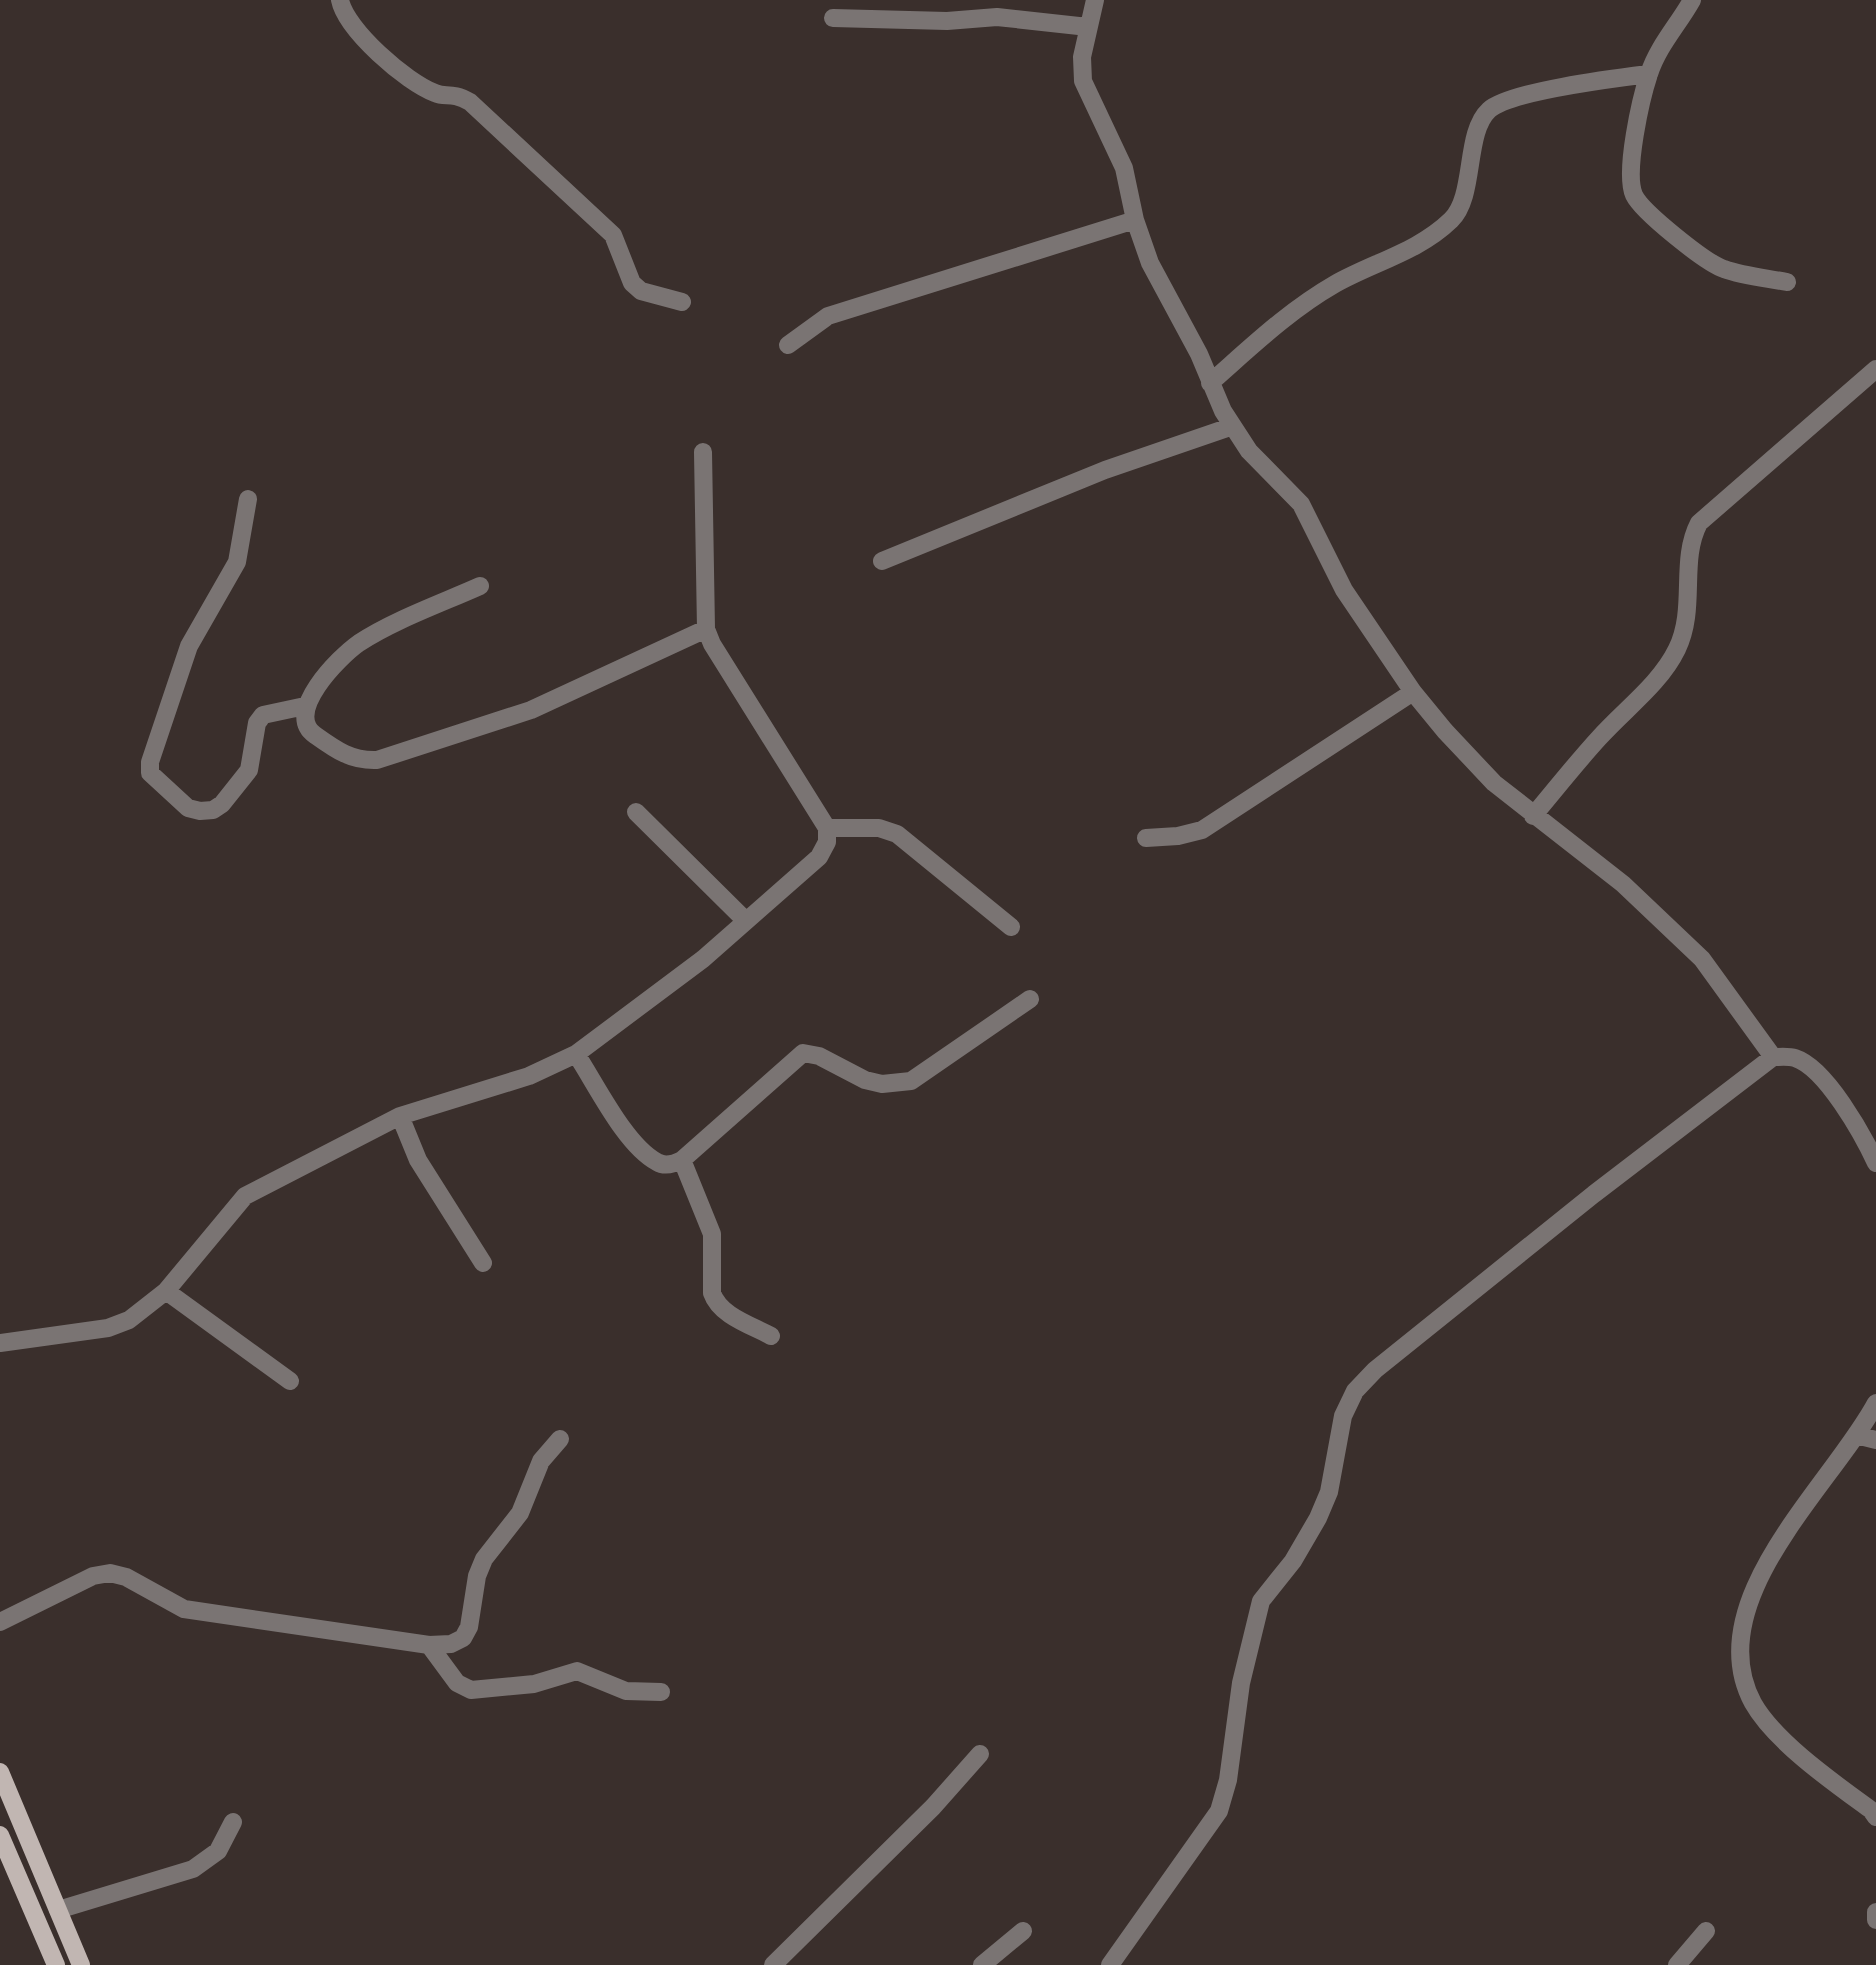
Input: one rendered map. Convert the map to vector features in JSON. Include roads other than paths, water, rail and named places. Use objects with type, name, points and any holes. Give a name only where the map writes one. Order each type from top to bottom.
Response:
[{"type":"main road","points":[[0,1772],[81,1965]]},
{"type":"main road","points":[[0,1835],[56,1965]]},
{"type":"street","points":[[340,0],[342,9],[361,36],[388,62],[437,95],[458,95],[470,102],[613,235],[632,283],[641,291],[682,302]]},
{"type":"street","points":[[1095,0],[1081,65],[1083,81],[1124,168],[1135,220],[1150,263],[1199,354],[1210,383],[1233,426],[1265,470],[1301,504],[1334,574],[1413,692],[1494,783],[1623,884],[1702,959],[1773,1057]]},
{"type":"street","points":[[1692,0],[1672,29],[1649,74],[1633,152],[1634,195],[1658,222],[1722,269],[1787,282]]},
{"type":"street","points":[[833,18],[947,21],[997,18],[1088,27]]},
{"type":"street","points":[[1210,383],[1295,309],[1337,283],[1420,244],[1454,218],[1466,184],[1479,130],[1489,111],[1511,100],[1600,80],[1649,74]]},
{"type":"street","points":[[788,345],[828,316],[1135,220]]},
{"type":"street","points":[[1533,816],[1598,739],[1664,671],[1677,648],[1686,622],[1689,561],[1699,523],[1876,369]]},
{"type":"street","points":[[882,561],[1105,470],[1233,426]]},
{"type":"street","points":[[0,1343],[108,1328],[130,1320],[166,1291],[245,1196],[400,1116],[529,1076],[576,1054],[703,959],[819,857],[827,842],[827,828],[712,645],[706,629],[703,452]]},
{"type":"street","points":[[248,499],[237,562],[189,646],[150,762],[150,773],[188,808],[212,810],[222,804],[250,770],[257,723],[263,715],[305,706]]},
{"type":"street","points":[[480,586],[362,641],[351,649],[313,692],[305,706],[303,719],[310,732],[345,756],[360,760],[377,760],[531,710],[706,629]]},
{"type":"street","points":[[1146,838],[1178,836],[1202,830],[1413,692]]},
{"type":"street","points":[[636,812],[746,921]]},
{"type":"street","points":[[827,828],[879,828],[897,834],[1012,927]]},
{"type":"street","points":[[576,1054],[632,1139],[659,1163],[673,1164],[682,1160],[803,1052],[819,1056],[865,1080],[882,1084],[911,1081],[1030,999]]},
{"type":"street","points":[[1110,1965],[1219,1811],[1228,1780],[1241,1683],[1261,1601],[1293,1561],[1318,1518],[1329,1492],[1343,1416],[1355,1391],[1394,1355],[1594,1194],[1773,1057],[1795,1058],[1819,1075],[1874,1155]]},
{"type":"street","points":[[400,1116],[418,1160],[483,1263]]},
{"type":"street","points":[[682,1160],[712,1234],[712,1293],[715,1302],[722,1310],[771,1336]]},
{"type":"street","points":[[166,1291],[290,1381]]},
{"type":"street","points":[[1876,1403],[1779,1542],[1762,1573],[1743,1625],[1741,1664],[1754,1704],[1768,1721],[1794,1750],[1871,1810],[1876,1818]]},
{"type":"street","points":[[1856,1435],[1876,1440]]},
{"type":"street","points":[[0,1622],[93,1576],[110,1573],[126,1577],[184,1609],[429,1646],[451,1644],[463,1638],[469,1627],[477,1576],[484,1559],[520,1513],[541,1461],[560,1440]]},
{"type":"street","points":[[429,1646],[457,1683],[471,1690],[534,1684],[578,1671],[626,1690],[661,1692]]},
{"type":"street","points":[[773,1965],[933,1807],[980,1754]]},
{"type":"street","points":[[58,1910],[193,1869],[218,1852],[233,1822]]},
{"type":"street","points":[[1876,1912],[1876,1920]]},
{"type":"street","points":[[982,1965],[1023,1931]]},
{"type":"street","points":[[1677,1965],[1706,1931]]}]
